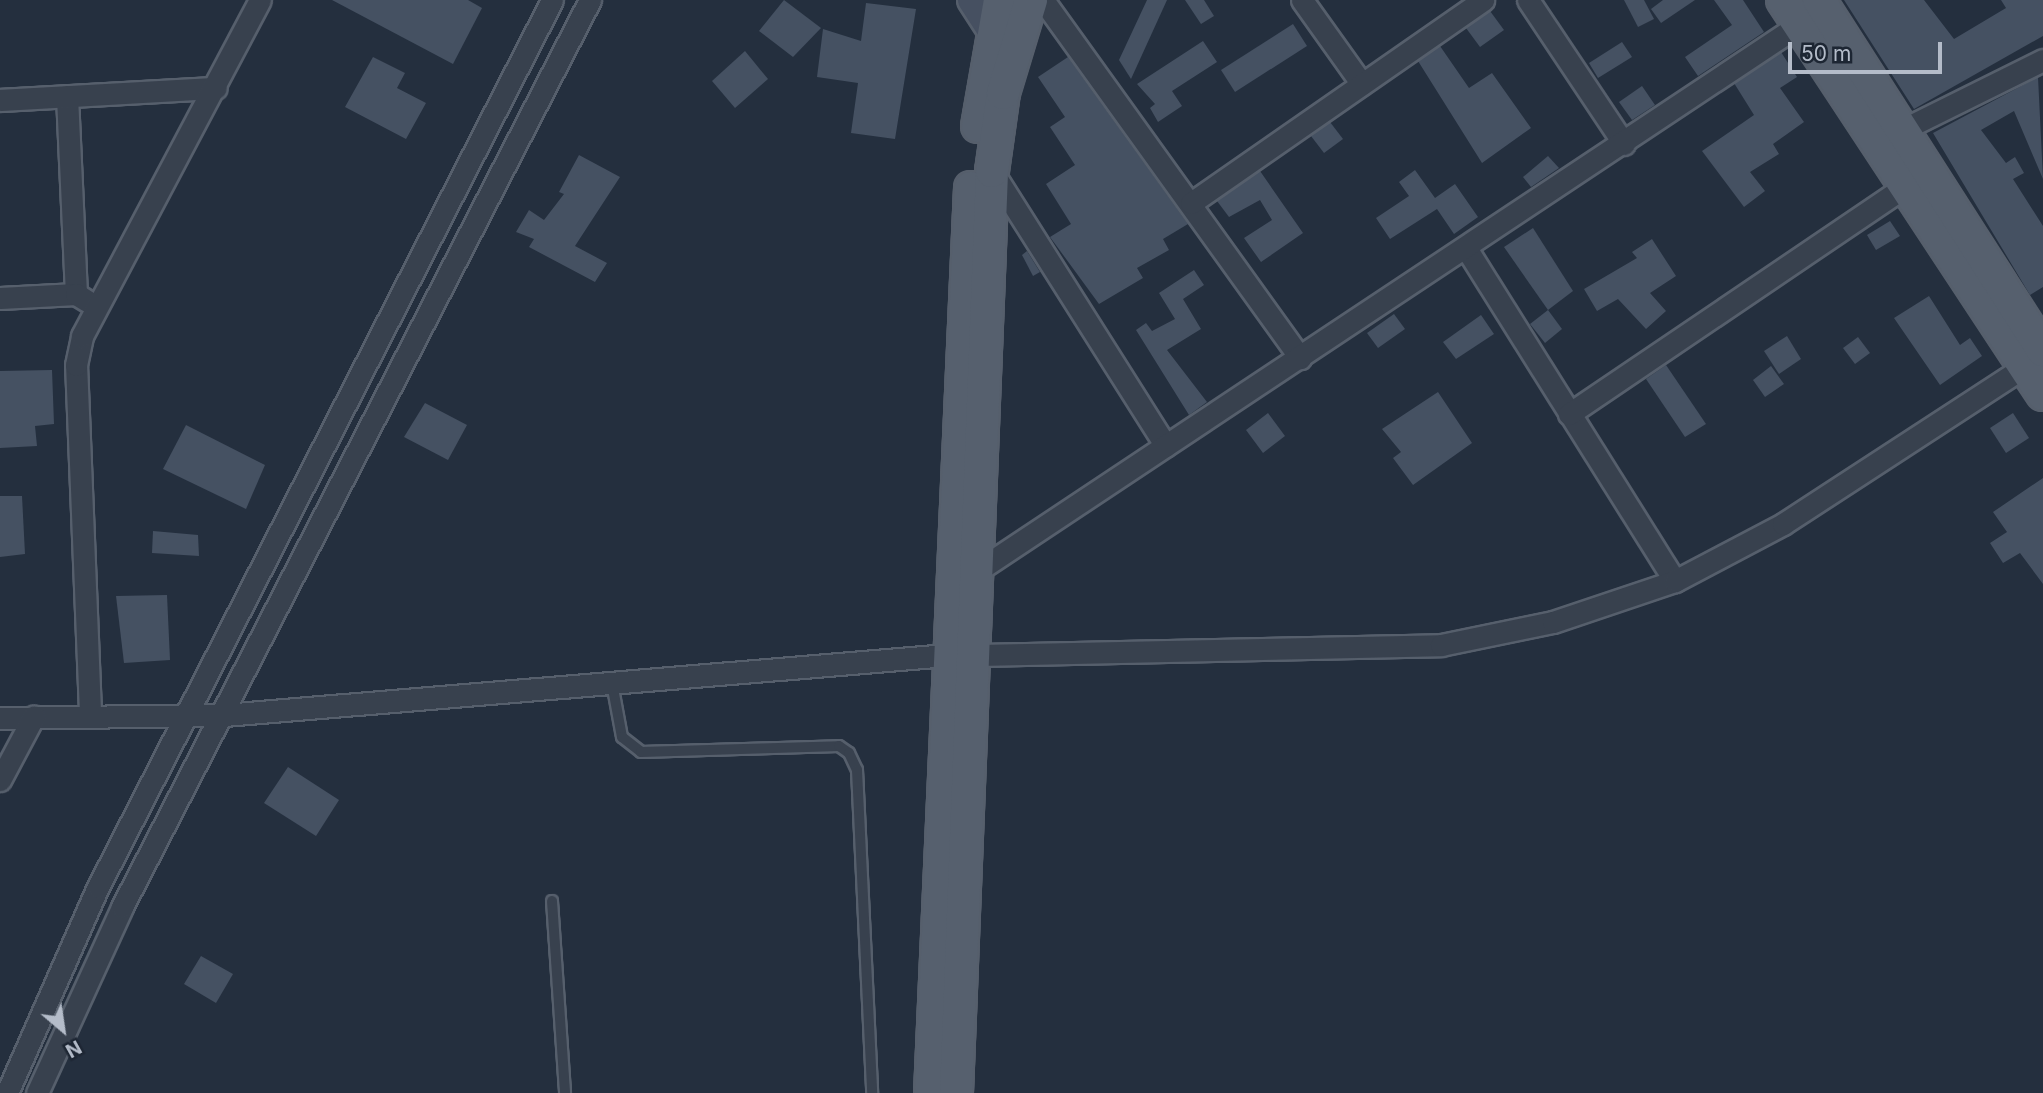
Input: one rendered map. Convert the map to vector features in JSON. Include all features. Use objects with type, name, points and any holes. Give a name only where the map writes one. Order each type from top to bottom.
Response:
[{"type":"main road","points":[[932,1093],[962,655],[979,569],[992,172],[1003,93],[1031,0]]},
{"type":"main road","points":[[1801,8],[1906,128],[2037,357],[2043,394]]},
{"type":"main road","points":[[1801,8],[1907,185],[2037,357]]},
{"type":"main road","points":[[956,1093],[962,655],[952,587],[964,254],[996,15]]},
{"type":"street","points":[[90,712],[76,365],[82,336],[216,88],[260,0]]},
{"type":"street","points":[[7,1093],[98,887],[190,714],[552,0]]},
{"type":"street","points":[[37,1093],[116,919],[224,715],[590,0]]},
{"type":"street","points":[[972,0],[996,15]]},
{"type":"street","points":[[1043,0],[1300,358]]},
{"type":"street","points":[[1302,0],[1362,84]]},
{"type":"street","points":[[1191,203],[1483,0]]},
{"type":"street","points":[[1528,0],[1624,144]]},
{"type":"street","points":[[952,587],[1624,144],[1801,8]]},
{"type":"street","points":[[1906,128],[2043,60]]},
{"type":"street","points":[[0,100],[216,88]]},
{"type":"street","points":[[67,96],[76,295]]},
{"type":"street","points":[[992,172],[1166,446]]},
{"type":"street","points":[[1569,414],[1907,185]]},
{"type":"street","points":[[1466,248],[1675,581]]},
{"type":"street","points":[[0,298],[76,295],[99,307]]},
{"type":"street","points":[[0,718],[90,712],[224,715],[962,655],[1441,645],[1553,622],[1675,581],[1783,524],[2037,357]]},
{"type":"street","points":[[0,780],[34,716]]},
{"type":"lane","points":[[612,683],[622,737],[640,752],[839,746],[849,753],[857,770],[872,1093]]},
{"type":"lane","points":[[552,901],[565,1093]]},
{"type":"building","points":[[332,0],[468,0],[482,8],[453,64]]},
{"type":"building","points":[[784,0],[821,28],[793,57],[759,31]]},
{"type":"building","points":[[1147,0],[1167,0],[1131,79],[1119,60]]},
{"type":"building","points":[[1185,0],[1204,0],[1214,16],[1201,24]]},
{"type":"building","points":[[1624,0],[1644,0],[1654,19],[1638,27]]},
{"type":"building","points":[[1663,0],[1695,0],[1661,23],[1651,9]]},
{"type":"building","points":[[1714,0],[1743,0],[1764,32],[1698,76],[1685,57],[1732,25]]},
{"type":"building","points":[[1844,0],[1924,0],[1954,39],[2006,8],[2001,0],[2043,0],[2043,36],[1914,109]]},
{"type":"building","points":[[866,3],[916,9],[895,139],[851,133],[858,83],[817,77],[823,29],[861,41]]},
{"type":"building","points":[[1490,11],[1504,30],[1480,47],[1466,28]]},
{"type":"building","points":[[1293,24],[1307,46],[1235,92],[1221,70]]},
{"type":"building","points":[[1203,41],[1217,62],[1172,91],[1182,106],[1158,122],[1150,108],[1155,104],[1137,84]]},
{"type":"building","points":[[1622,42],[1632,57],[1598,78],[1589,63]]},
{"type":"building","points":[[1440,46],[1469,88],[1492,73],[1531,128],[1482,163],[1418,61]]},
{"type":"building","points":[[745,51],[768,79],[735,108],[712,81]]},
{"type":"building","points":[[1781,52],[1797,77],[1780,88],[1804,122],[1773,144],[1779,154],[1750,172],[1765,191],[1744,207],[1702,151],[1754,115],[1734,83]]},
{"type":"building","points":[[373,57],[405,73],[397,88],[426,103],[406,139],[345,107]]},
{"type":"building","points":[[1068,57],[1188,224],[1163,239],[1169,250],[1137,268],[1143,278],[1099,304],[1050,237],[1071,224],[1046,184],[1075,165],[1050,127],[1065,117],[1038,77]]},
{"type":"building","points":[[2038,77],[2043,179],[2014,111],[1981,130],[2006,163],[2015,157],[2024,173],[2013,179],[2043,226],[2043,287],[2030,295],[1933,133]]},
{"type":"building","points":[[1642,86],[1655,105],[1632,120],[1619,102]]},
{"type":"building","points":[[1330,122],[1343,139],[1324,153],[1311,136]]},
{"type":"building","points":[[579,155],[620,177],[575,246],[607,263],[595,282],[529,247],[534,239],[516,232],[529,210],[544,220],[564,194],[559,192]]},
{"type":"building","points":[[1548,156],[1559,168],[1531,187],[1523,177]]},
{"type":"building","points":[[1415,170],[1435,198],[1455,184],[1478,217],[1454,234],[1437,209],[1390,239],[1376,218],[1409,196],[1399,182]]},
{"type":"building","points":[[1260,171],[1303,233],[1261,262],[1244,238],[1272,220],[1260,200],[1229,217],[1217,201]]},
{"type":"building","points":[[1890,221],[1900,236],[1876,250],[1867,235]]},
{"type":"building","points":[[1533,228],[1573,291],[1548,310],[1504,247]]},
{"type":"building","points":[[1652,239],[1676,276],[1650,293],[1666,311],[1646,329],[1618,299],[1597,311],[1584,289],[1637,258],[1632,252]]},
{"type":"building","points":[[1027,251],[1040,272],[1033,276],[1022,255]]},
{"type":"building","points":[[1194,270],[1204,285],[1183,299],[1201,329],[1167,350],[1207,402],[1189,415],[1136,330],[1146,323],[1152,331],[1175,319],[1159,293]]},
{"type":"building","points":[[1929,296],[1960,345],[1970,338],[1982,356],[1940,385],[1894,318]]},
{"type":"building","points":[[1548,310],[1562,329],[1545,343],[1530,324]]},
{"type":"building","points":[[1394,314],[1405,329],[1378,348],[1367,333]]},
{"type":"building","points":[[1481,315],[1494,334],[1456,359],[1443,342]]},
{"type":"building","points":[[1787,336],[1801,359],[1779,374],[1764,351]]},
{"type":"building","points":[[1858,337],[1870,353],[1855,364],[1843,348]]},
{"type":"building","points":[[1666,365],[1706,424],[1685,437],[1646,379]]},
{"type":"building","points":[[1771,366],[1784,384],[1765,397],[1753,380]]},
{"type":"building","points":[[52,370],[54,424],[35,426],[37,446],[0,448],[0,371]]},
{"type":"building","points":[[1438,392],[1472,443],[1413,485],[1393,458],[1401,452],[1382,429]]},
{"type":"building","points":[[425,403],[467,425],[448,460],[404,437]]},
{"type":"building","points":[[1268,413],[1285,436],[1263,453],[1246,430]]},
{"type":"building","points":[[2013,413],[2029,438],[2006,453],[1990,428]]},
{"type":"building","points":[[186,425],[265,465],[246,509],[163,469]]},
{"type":"building","points":[[2043,478],[2043,584],[2020,553],[2003,563],[1990,543],[2007,532],[1993,512]]},
{"type":"building","points":[[0,496],[22,496],[25,554],[0,557]]},
{"type":"building","points":[[153,531],[198,535],[199,556],[152,553]]},
{"type":"building","points":[[167,595],[170,660],[124,663],[116,596]]},
{"type":"building","points":[[288,767],[339,800],[316,836],[264,803]]},
{"type":"building","points":[[201,956],[233,974],[216,1003],[184,984]]}]
